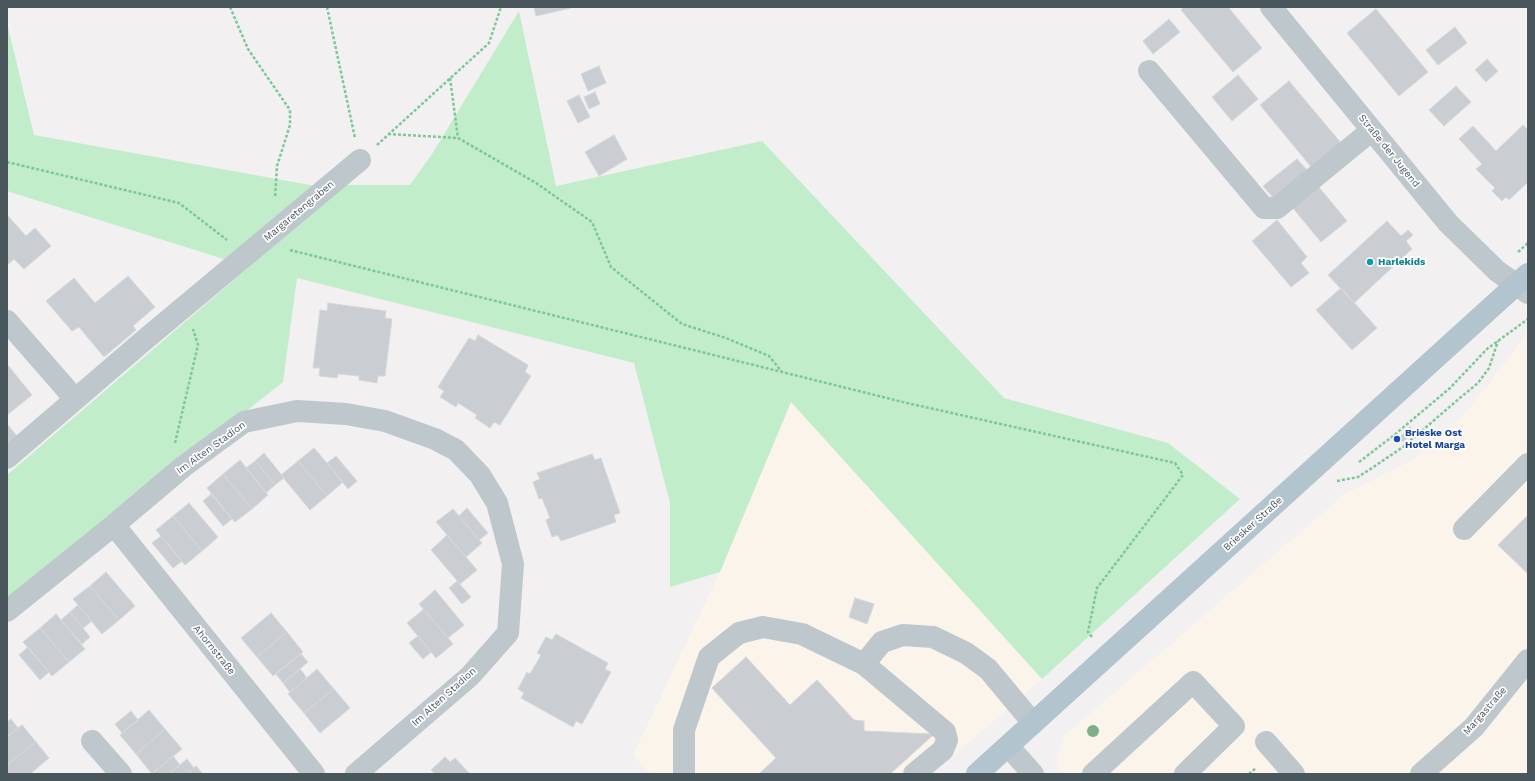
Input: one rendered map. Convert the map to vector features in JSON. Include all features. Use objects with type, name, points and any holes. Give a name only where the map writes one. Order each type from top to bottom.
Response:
[{"type":"main road","name":"Briesker Straße","points":[[978,774],[1033,723],[1524,284]]},
{"type":"street","name":"Straße der Jugend","points":[[1271,7],[1448,223],[1497,270],[1524,284]]},
{"type":"street","points":[[1149,71],[1264,208],[1277,208],[1372,130]]},
{"type":"street","name":"Margaretengraben","points":[[7,458],[186,305],[360,160]]},
{"type":"street","points":[[7,321],[75,399]]},
{"type":"street","name":"Im Alten Stadion","points":[[7,611],[114,525],[184,466],[244,422],[297,411],[346,414],[385,421],[436,439],[456,450],[480,475],[497,503],[513,564],[508,634],[470,676],[356,774]]},
{"type":"street","points":[[1464,529],[1528,464]]},
{"type":"street","name":"Ahornstraße","points":[[114,525],[314,774]]},
{"type":"street","points":[[684,774],[684,730],[709,657],[739,633],[763,627],[802,634],[864,664],[945,732],[947,740],[943,750],[914,774]]},
{"type":"street","points":[[864,664],[882,642],[903,635],[933,637],[966,653],[988,669],[1033,723]]},
{"type":"street","name":"Margastraße","points":[[1421,774],[1474,727],[1528,660]]},
{"type":"street","points":[[1093,774],[1193,682],[1234,726],[1185,774]]},
{"type":"street","points":[[92,741],[121,774]]},
{"type":"street","points":[[1266,742],[1294,774]]},
{"type":"street","points":[[1008,746],[1032,774]]},
{"type":"path","points":[[230,7],[248,49],[290,110],[290,125],[277,166],[275,191],[261,243]]},
{"type":"path","points":[[327,7],[360,160]]},
{"type":"path","points":[[360,160],[489,43],[501,7]]},
{"type":"path","points":[[450,78],[458,138]]},
{"type":"path","points":[[388,134],[458,138],[536,183],[592,222],[611,267],[682,324],[726,338],[769,356],[782,373]]},
{"type":"path","points":[[7,162],[179,203],[261,243],[907,404],[1175,463],[1182,475],[1097,588],[1088,632],[1094,639]]},
{"type":"path","points":[[184,466],[175,443],[198,345],[186,305]]},
{"type":"path","points":[[1334,481],[1358,477],[1403,447],[1478,383],[1489,368],[1499,340]]},
{"type":"shaded area","points":[[1528,333],[1528,774],[1063,774],[1058,767],[1058,753],[1063,737],[1345,494],[1412,460],[1465,414]]},
{"type":"shaded area","points":[[791,402],[1042,679],[932,774],[650,774],[633,755],[720,572]]},
{"type":"green space","points":[[519,11],[556,186],[762,141],[1004,398],[1168,443],[1240,499],[1042,679],[791,402],[720,572],[670,587],[670,503],[634,363],[297,278],[283,382],[7,600],[7,475],[249,267],[7,191],[7,23],[34,135],[310,185],[410,185],[432,154]]},
{"type":"building","points":[[534,7],[570,7],[571,8],[536,16]]},
{"type":"building","points":[[1184,7],[1228,7],[1262,48],[1233,72],[1181,10]]},
{"type":"building","points":[[1376,9],[1428,72],[1399,96],[1347,33]]},
{"type":"building","points":[[1169,19],[1180,32],[1153,54],[1143,41]]},
{"type":"building","points":[[1455,27],[1467,43],[1438,65],[1426,50]]},
{"type":"building","points":[[1487,59],[1498,71],[1486,82],[1475,70]]},
{"type":"building","points":[[599,66],[606,83],[588,91],[581,74]]},
{"type":"building","points":[[1238,75],[1258,99],[1232,121],[1212,97]]},
{"type":"building","points":[[1289,81],[1341,143],[1312,168],[1260,105]]},
{"type":"building","points":[[1456,86],[1471,102],[1444,126],[1429,110]]},
{"type":"building","points":[[595,92],[600,104],[589,109],[584,97]]},
{"type":"building","points":[[579,95],[590,117],[578,123],[567,101]]},
{"type":"building","points":[[1523,125],[1528,130],[1528,182],[1509,200],[1506,197],[1502,201],[1492,191],[1495,188],[1476,169],[1482,164],[1459,139],[1473,126],[1496,151]]},
{"type":"building","points":[[614,135],[627,159],[599,176],[585,152]]},
{"type":"building","points":[[1297,159],[1309,172],[1275,200],[1263,186]]},
{"type":"building","points":[[1318,186],[1347,221],[1321,242],[1292,207]]},
{"type":"building","points":[[7,215],[26,236],[35,228],[51,246],[24,269],[14,259],[7,265]]},
{"type":"building","points":[[1277,220],[1307,257],[1301,263],[1309,273],[1291,287],[1252,241]]},
{"type":"building","name":"Harlekids","points":[[1387,221],[1401,236],[1408,230],[1413,235],[1406,241],[1412,249],[1354,303],[1328,275]]},
{"type":"building","points":[[128,276],[155,307],[133,326],[136,330],[104,357],[79,327],[72,331],[46,301],[74,278],[95,303]]},
{"type":"building","points":[[1341,288],[1377,328],[1352,350],[1316,310]]},
{"type":"building","points":[[328,303],[386,311],[385,318],[392,319],[385,376],[378,376],[377,383],[359,380],[359,376],[338,374],[337,378],[319,376],[320,368],[313,368],[320,310],[327,311]]},
{"type":"building","points":[[478,335],[528,365],[525,372],[531,376],[500,425],[494,422],[490,428],[475,418],[477,415],[458,403],[456,407],[440,397],[444,391],[438,387],[469,338],[475,341]]},
{"type":"building","points":[[7,364],[32,395],[7,415]]},
{"type":"building","points":[[7,424],[17,436],[7,445]]},
{"type":"building","points":[[1410,427],[1414,432],[1403,442],[1399,438]]},
{"type":"building","points":[[314,448],[343,482],[327,496],[298,461]]},
{"type":"building","points":[[264,453],[284,478],[275,485],[255,461]]},
{"type":"building","points":[[592,454],[595,460],[601,458],[620,513],[614,515],[616,522],[561,541],[558,535],[552,537],[546,520],[550,518],[542,498],[539,499],[533,482],[540,479],[537,473]]},
{"type":"building","points":[[336,456],[357,481],[348,489],[327,463]]},
{"type":"building","points":[[240,460],[268,495],[252,509],[223,474]]},
{"type":"building","points":[[255,461],[275,485],[266,493],[246,468]]},
{"type":"building","points":[[298,461],[327,496],[310,510],[281,475]]},
{"type":"building","points":[[223,474],[252,509],[235,522],[207,488]]},
{"type":"building","points":[[211,494],[232,519],[223,526],[203,501]]},
{"type":"building","points":[[189,503],[218,537],[202,551],[173,516]]},
{"type":"building","points":[[467,508],[488,533],[479,540],[459,516]]},
{"type":"building","points":[[453,509],[482,543],[466,557],[436,522]]},
{"type":"building","points":[[1528,515],[1528,574],[1498,545]]},
{"type":"building","points":[[173,516],[202,551],[185,565],[156,530]]},
{"type":"building","points":[[447,535],[477,570],[460,584],[431,550]]},
{"type":"building","points":[[161,536],[182,561],[173,568],[152,543]]},
{"type":"building","points":[[106,572],[135,606],[119,620],[90,586]]},
{"type":"building","points":[[457,581],[471,597],[462,604],[449,588]]},
{"type":"building","points":[[90,586],[119,620],[102,634],[73,599]]},
{"type":"building","points":[[435,590],[464,625],[448,638],[419,604]]},
{"type":"building","points":[[855,598],[874,604],[867,624],[849,617]]},
{"type":"building","points":[[78,605],[92,621],[83,628],[70,612]]},
{"type":"building","points":[[424,609],[453,644],[436,658],[407,623]]},
{"type":"building","points":[[70,612],[90,637],[82,644],[61,620]]},
{"type":"building","points":[[271,613],[287,632],[257,657],[241,638]]},
{"type":"building","points":[[56,614],[85,649],[69,662],[40,628]]},
{"type":"building","points":[[40,628],[69,662],[52,676],[23,642]]},
{"type":"building","points":[[287,632],[303,652],[273,676],[257,657]]},
{"type":"building","points":[[556,634],[608,663],[605,669],[611,672],[582,724],[576,721],[573,727],[521,698],[524,693],[518,689],[527,672],[530,674],[541,655],[537,653],[546,637],[552,640]]},
{"type":"building","points":[[418,636],[431,652],[423,659],[409,643]]},
{"type":"building","points":[[28,647],[49,672],[40,680],[19,655]]},
{"type":"building","points":[[301,654],[308,662],[283,683],[276,674]]},
{"type":"building","points":[[746,657],[790,705],[817,680],[854,720],[864,721],[864,731],[932,734],[932,736],[890,774],[759,774],[776,758],[712,688]]},
{"type":"building","points":[[300,669],[307,678],[290,692],[283,683]]},
{"type":"building","points":[[317,669],[334,689],[304,713],[288,694]]},
{"type":"building","points":[[334,689],[350,708],[320,733],[304,713]]},
{"type":"building","points":[[149,710],[165,729],[136,754],[120,735]]},
{"type":"building","points":[[131,711],[138,720],[122,733],[115,724]]},
{"type":"building","points":[[11,719],[18,728],[7,737],[7,722]]},
{"type":"building","points":[[22,725],[36,742],[7,765],[7,737]]},
{"type":"building","points":[[165,729],[182,749],[152,774],[136,754]]},
{"type":"building","points":[[36,742],[49,758],[30,774],[7,774],[7,765]]},
{"type":"building","points":[[173,756],[180,765],[169,774],[156,774],[154,772]]},
{"type":"building","points":[[445,757],[450,762],[455,758],[470,774],[433,774],[434,773],[431,770]]},
{"type":"building","points":[[187,759],[194,768],[187,774],[169,774]]},
{"type":"building","points":[[196,766],[203,774],[187,774],[194,768]]},
{"type":"place","name":"Harlekids","points":[[1370,262]]},
{"type":"place","name":"Brieske Ost Hotel Marga","points":[[1397,439]]}]
